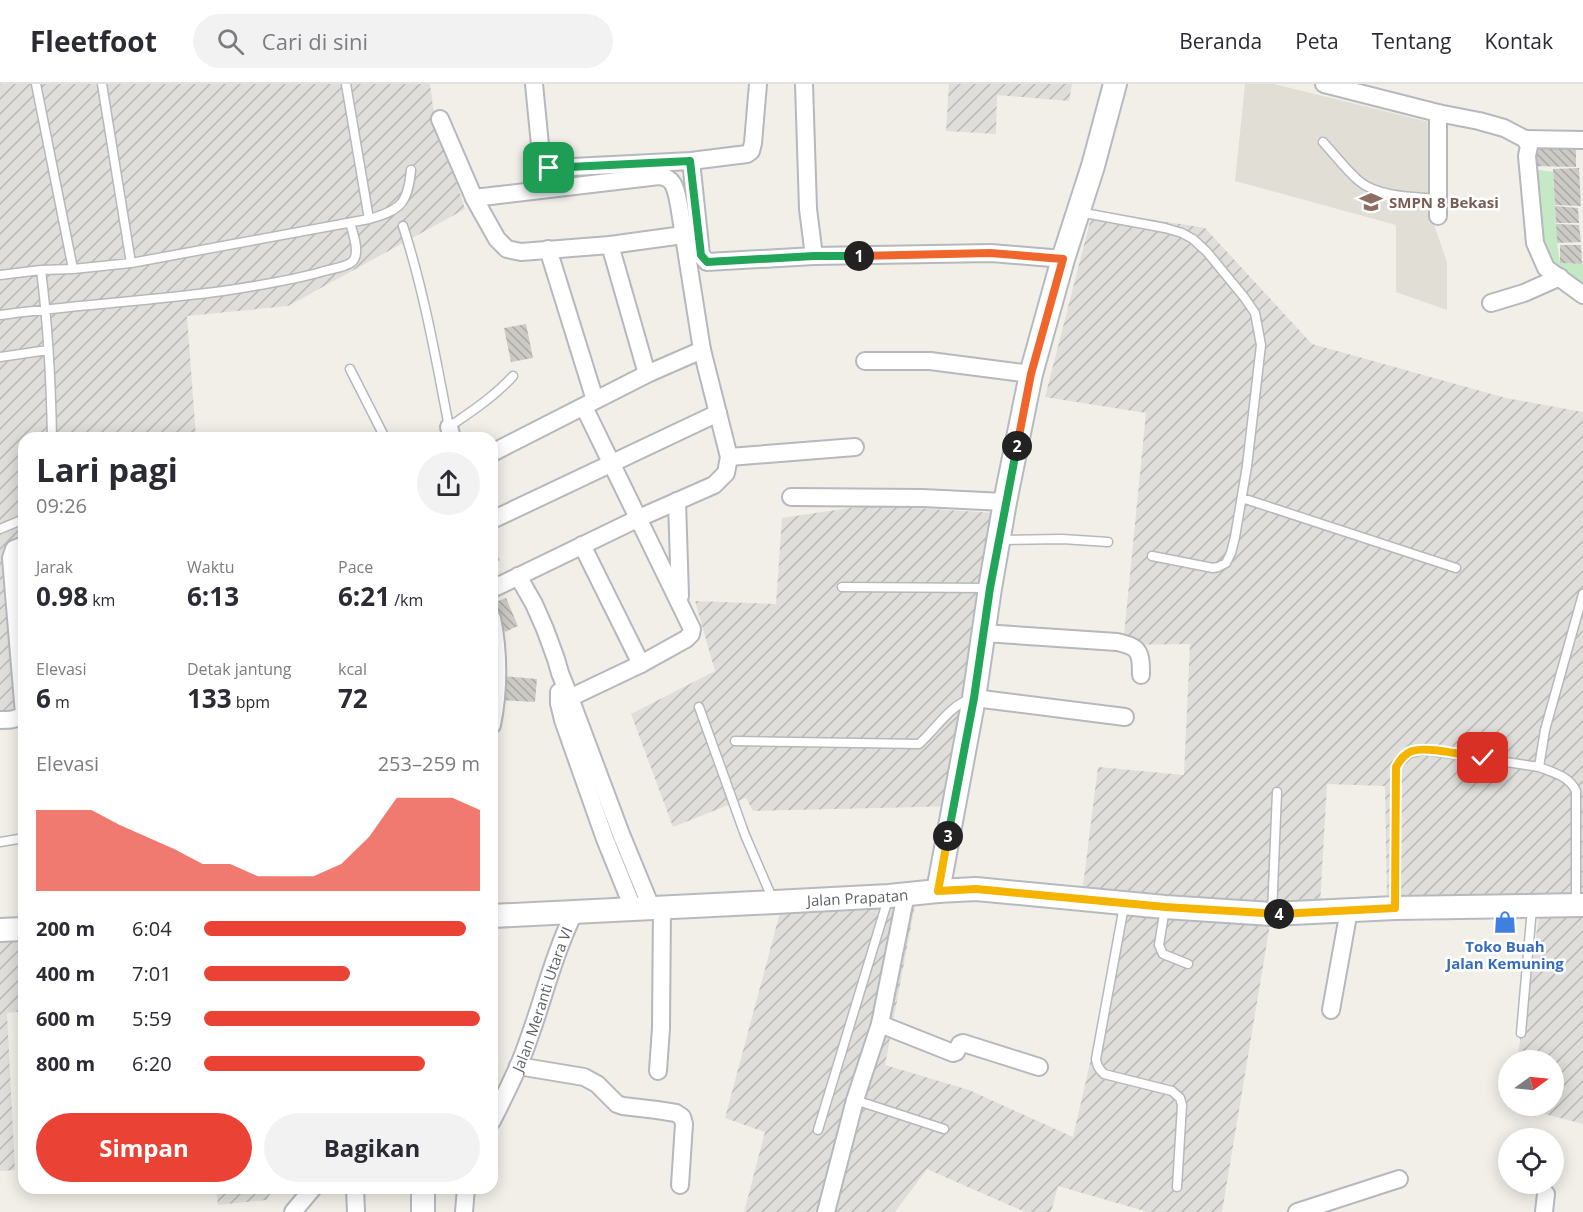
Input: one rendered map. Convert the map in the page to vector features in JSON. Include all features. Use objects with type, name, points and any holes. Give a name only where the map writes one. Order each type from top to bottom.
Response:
[{"type":"main road","points":[[938,891],[974,698],[998,540],[1031,374],[1115,84]]},
{"type":"main road","name":"Jalan Prapatan","points":[[498,916],[976,889],[1165,907],[1272,914],[1395,908],[1580,905]]},
{"type":"main road","points":[[0,930],[18,929]]},
{"type":"main road","points":[[423,1194],[423,1212]]},
{"type":"street","points":[[534,84],[541,155],[549,168],[690,161],[745,155],[750,152],[753,143],[758,84]]},
{"type":"street","points":[[804,84],[808,209],[814,256]]},
{"type":"street","points":[[1324,84],[1479,121],[1504,128],[1525,139],[1583,140]]},
{"type":"street","points":[[1438,113],[1438,216]]},
{"type":"street","points":[[440,119],[474,198],[497,239],[507,249],[521,252],[609,245],[683,235]]},
{"type":"street","points":[[1525,139],[1529,146],[1527,156],[1535,243],[1546,268],[1583,295]]},
{"type":"street","points":[[690,161],[701,255],[705,261],[814,256],[990,253],[1063,259]]},
{"type":"street","points":[[474,198],[664,176],[672,181],[676,191],[702,350],[729,457],[726,473],[714,485],[639,518],[498,586]]},
{"type":"street","points":[[609,245],[647,374]]},
{"type":"street","points":[[548,249],[589,404],[612,464],[692,625],[691,634],[686,639],[642,664],[565,700]]},
{"type":"street","points":[[1491,303],[1524,293],[1560,277]]},
{"type":"street","points":[[498,450],[647,374],[702,350]]},
{"type":"street","points":[[865,360],[930,361],[1031,374]]},
{"type":"street","points":[[498,517],[718,414]]},
{"type":"street","points":[[729,457],[855,447]]},
{"type":"street","points":[[791,497],[922,498],[1005,502]]},
{"type":"street","points":[[677,501],[681,602]]},
{"type":"street","points":[[582,545],[642,664]]},
{"type":"street","points":[[18,547],[12,553],[18,598]]},
{"type":"street","points":[[518,576],[545,629],[560,673],[565,700],[599,799],[621,834],[649,907],[661,1028],[658,1071]]},
{"type":"street","points":[[983,633],[1126,644],[1139,653],[1141,675]]},
{"type":"street","points":[[974,698],[1125,717]]},
{"type":"street","points":[[0,720],[18,718]]},
{"type":"street","points":[[826,1212],[855,1100],[880,1024],[897,895]]},
{"type":"street","points":[[1331,1010],[1349,910]]},
{"type":"street","name":"Jalan Meranti Utara VI","points":[[498,1108],[518,1066],[552,965],[575,911]]},
{"type":"street","points":[[880,1024],[953,1053],[963,1043],[1039,1067]]},
{"type":"street","points":[[518,1066],[584,1077],[597,1084],[617,1104],[676,1113],[682,1117],[684,1124],[680,1185]]},
{"type":"street","points":[[1301,1211],[1399,1179]]},
{"type":"street","points":[[293,1212],[309,1194]]},
{"type":"street","points":[[355,1194],[356,1212]]},
{"type":"street","points":[[464,1212],[466,1194]]},
{"type":"street","points":[[1544,1212],[1546,1194]]},
{"type":"lane","points":[[36,84],[73,269]]},
{"type":"lane","points":[[102,84],[131,263]]},
{"type":"lane","points":[[346,84],[369,219]]},
{"type":"lane","points":[[1323,142],[1360,182],[1373,189],[1402,196],[1438,199]]},
{"type":"lane","points":[[0,275],[131,263],[369,219],[396,210],[401,204],[409,183],[411,170]]},
{"type":"lane","points":[[1079,212],[1165,228],[1193,239],[1245,297],[1255,313],[1261,345],[1247,466],[1235,537],[1229,558],[1226,563],[1212,568],[1152,556]]},
{"type":"lane","points":[[0,315],[175,297],[300,278],[353,261],[356,257],[356,247],[350,223]]},
{"type":"lane","points":[[403,225],[416,265],[451,432]]},
{"type":"lane","points":[[41,270],[46,309],[52,432]]},
{"type":"lane","points":[[0,357],[48,350]]},
{"type":"lane","points":[[350,369],[382,432]]},
{"type":"lane","points":[[451,432],[513,376]]},
{"type":"lane","points":[[1242,498],[1455,568]]},
{"type":"lane","points":[[0,529],[18,522]]},
{"type":"lane","points":[[998,540],[1062,539],[1108,542]]},
{"type":"lane","points":[[842,587],[990,588]]},
{"type":"lane","points":[[1539,767],[1545,730],[1583,594]]},
{"type":"lane","points":[[735,741],[920,744],[963,701],[974,698]]},
{"type":"lane","points":[[699,707],[745,835],[775,902]]},
{"type":"lane","points":[[1395,908],[1396,767],[1401,758],[1412,752],[1426,750],[1539,767],[1564,777],[1572,783],[1576,790],[1580,905]]},
{"type":"lane","points":[[1272,914],[1277,792]]},
{"type":"lane","points":[[0,842],[18,839]]},
{"type":"lane","points":[[818,1130],[897,895]]},
{"type":"lane","points":[[1125,902],[1096,1059],[1099,1069],[1104,1074],[1172,1092],[1180,1098],[1182,1105],[1177,1187]]},
{"type":"lane","points":[[1521,1033],[1532,905]]},
{"type":"lane","points":[[1165,907],[1160,950],[1163,954],[1188,964]]},
{"type":"lane","points":[[855,1100],[944,1129]]},
{"type":"shaded area","points":[[0,84],[430,84],[433,107],[465,209],[288,306],[187,316],[196,432],[18,432],[18,722],[0,723]]},
{"type":"shaded area","points":[[949,84],[1072,84],[1069,101],[997,95],[996,134],[946,131]]},
{"type":"shaded area","name":"SMPN 8 Bekasi","points":[[1245,84],[1274,84],[1429,122],[1433,222],[1447,262],[1447,310],[1396,292],[1396,225],[1235,181]]},
{"type":"shaded area","points":[[1093,210],[1205,228],[1312,344],[1506,398],[1583,412],[1583,1124],[1553,1116],[1564,1116],[1564,1050],[1519,1050],[1542,897],[1387,898],[1385,786],[1327,784],[1320,905],[1273,906],[1222,1212],[1148,1212],[1058,1186],[1051,1212],[1025,1212],[927,1169],[895,1212],[744,1212],[765,1132],[725,1118],[781,909],[915,905],[885,1065],[969,1090],[1073,1137],[1125,911],[1080,909],[1098,767],[1184,775],[1190,644],[1123,645],[1146,413],[1045,397]]},
{"type":"shaded area","points":[[869,505],[1010,514],[960,806],[753,811],[746,798],[673,827],[631,714],[715,671],[695,601],[776,604],[782,518]]},
{"type":"shaded area","points":[[18,925],[18,1012],[7,1013],[15,1170],[0,1171],[0,927]]},
{"type":"shaded area","points":[[217,1194],[270,1194],[267,1200],[218,1205]]},
{"type":"green space","points":[[1532,169],[1553,172],[1560,263],[1583,264],[1583,292],[1557,272],[1538,245]]},
{"type":"building","points":[[1532,146],[1576,147],[1576,167],[1531,166]]},
{"type":"building","points":[[1579,168],[1581,206],[1555,205],[1553,169]]},
{"type":"building","points":[[1555,206],[1578,208],[1579,223],[1556,223]]},
{"type":"building","points":[[1556,224],[1579,225],[1581,242],[1557,243]]},
{"type":"building","points":[[1560,245],[1581,245],[1582,264],[1560,263]]},
{"type":"building","points":[[526,324],[533,358],[511,362],[504,328]]},
{"type":"building","points":[[506,598],[518,626],[505,632],[498,615],[498,601]]},
{"type":"building","points":[[502,676],[537,679],[535,702],[500,700]]},
{"type":"place","name":"SMPN 8 Bekasi","points":[[1371,202]]},
{"type":"place","name":"Toko Buah Jalan Kemuning","points":[[1505,922]]},
{"type":"route","points":[[549,168],[690,161],[701,255],[707,262],[814,256],[990,253],[1063,259],[1031,374],[1005,502],[974,698],[938,891],[976,889],[1165,907],[1272,914],[1395,908],[1396,767],[1401,758],[1412,752],[1426,750],[1483,758]]}]
